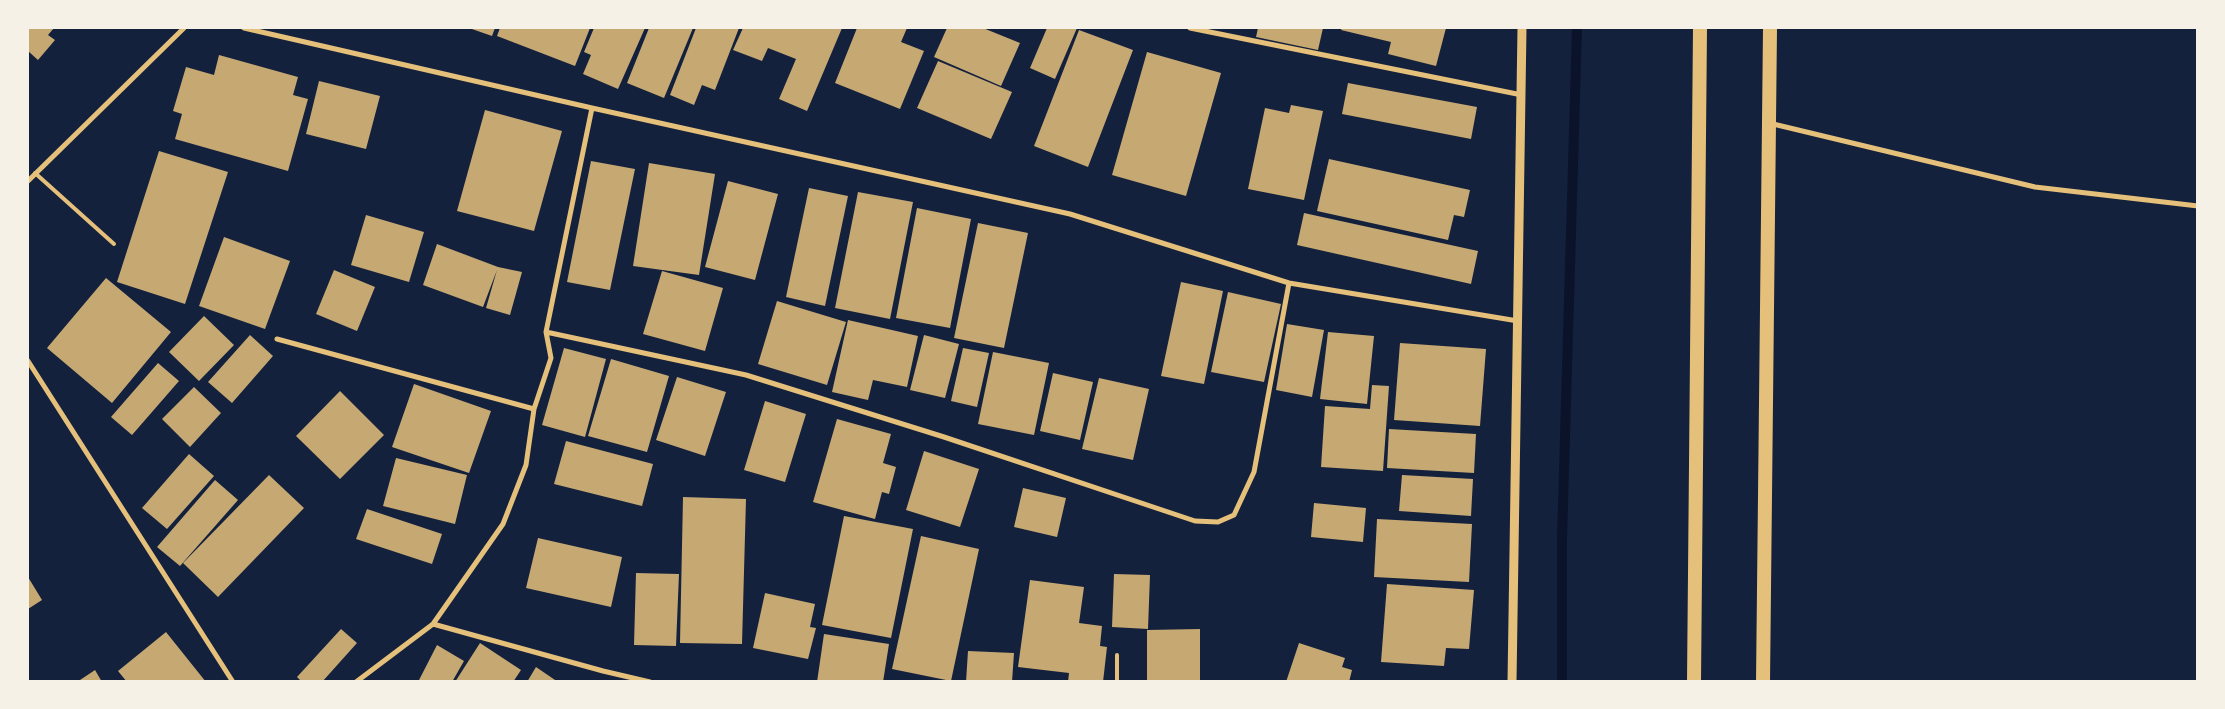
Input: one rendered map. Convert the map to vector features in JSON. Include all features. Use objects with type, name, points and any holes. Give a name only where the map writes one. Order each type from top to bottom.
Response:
[{"type":"highway","points":[[1694,682],[1700,28]]},
{"type":"highway","points":[[1763,682],[1770,28]]},
{"type":"street","points":[[28,181],[184,28]]},
{"type":"street","points":[[244,28],[592,108],[1070,214],[1289,284],[1519,321]]},
{"type":"street","points":[[1190,28],[1522,95]]},
{"type":"street","points":[[1512,682],[1522,28]]},
{"type":"street","points":[[356,682],[433,624],[503,524],[526,465],[534,409],[551,358],[546,332],[592,108]]},
{"type":"street","points":[[1770,123],[2035,187],[2198,206]]},
{"type":"street","points":[[546,332],[746,375],[954,440],[1195,521],[1218,522],[1234,515],[1254,472],[1289,284]]},
{"type":"street","points":[[277,339],[534,409]]},
{"type":"street","points":[[28,361],[233,682]]},
{"type":"street","points":[[433,624],[603,671],[650,682]]},
{"type":"lane","points":[[35,173],[114,244]]},
{"type":"lane","points":[[1117,655],[1117,682]]},
{"type":"building","points":[[28,28],[54,28],[48,35],[55,40],[38,60],[28,51]]},
{"type":"building","points":[[469,28],[495,28],[492,36]]},
{"type":"building","points":[[500,28],[590,28],[575,66],[497,36]]},
{"type":"building","points":[[594,28],[645,28],[618,89],[583,74],[591,55],[584,52]]},
{"type":"building","points":[[649,28],[693,28],[664,98],[627,83]]},
{"type":"building","points":[[696,28],[739,28],[715,90],[702,85],[694,105],[670,95]]},
{"type":"building","points":[[743,28],[842,28],[807,111],[779,99],[796,59],[768,48],[762,61],[733,50]]},
{"type":"building","points":[[857,28],[907,28],[901,42],[924,51],[900,109],[835,83]]},
{"type":"building","points":[[947,28],[983,28],[1020,43],[1001,86],[934,57]]},
{"type":"building","points":[[1047,28],[1077,28],[1055,79],[1030,68]]},
{"type":"building","points":[[1258,28],[1323,28],[1318,50],[1256,37]]},
{"type":"building","points":[[1342,28],[1446,28],[1436,66],[1388,54],[1391,42],[1341,30]]},
{"type":"building","points":[[1079,30],[1133,50],[1088,167],[1034,146]]},
{"type":"building","points":[[1147,52],[1221,73],[1186,196],[1112,175]]},
{"type":"building","points":[[219,55],[298,77],[293,95],[308,99],[288,171],[175,139],[182,114],[173,111],[186,67],[214,75]]},
{"type":"building","points":[[938,61],[1012,92],[991,139],[917,108]]},
{"type":"building","points":[[319,81],[380,96],[366,149],[306,134]]},
{"type":"building","points":[[1348,83],[1477,107],[1471,139],[1342,114]]},
{"type":"building","points":[[1291,105],[1323,111],[1304,200],[1248,189],[1265,108],[1289,113]]},
{"type":"building","points":[[485,110],[562,131],[534,231],[457,211]]},
{"type":"building","points":[[159,151],[228,172],[185,304],[117,282]]},
{"type":"building","points":[[1329,159],[1470,190],[1464,217],[1454,215],[1448,240],[1317,211]]},
{"type":"building","points":[[591,161],[635,169],[610,290],[567,282]]},
{"type":"building","points":[[649,163],[715,174],[699,275],[633,266]]},
{"type":"building","points":[[728,181],[778,194],[755,280],[705,267]]},
{"type":"building","points":[[809,188],[848,196],[825,306],[786,297]]},
{"type":"building","points":[[858,192],[913,202],[890,319],[835,308]]},
{"type":"building","points":[[917,208],[971,219],[950,328],[896,318]]},
{"type":"building","points":[[1304,213],[1478,251],[1471,284],[1297,245]]},
{"type":"building","points":[[366,215],[424,232],[409,282],[351,265]]},
{"type":"building","points":[[978,223],[1028,233],[1004,348],[954,338]]},
{"type":"building","points":[[224,237],[290,261],[265,329],[199,306]]},
{"type":"building","points":[[437,244],[498,267],[522,272],[510,315],[486,308],[497,270],[483,307],[423,285]]},
{"type":"building","points":[[334,270],[375,287],[357,331],[316,314]]},
{"type":"building","points":[[662,271],[723,288],[705,351],[643,334]]},
{"type":"building","points":[[106,278],[171,332],[112,403],[47,348]]},
{"type":"building","points":[[1181,282],[1223,291],[1204,384],[1161,376]]},
{"type":"building","points":[[1228,292],[1281,304],[1264,382],[1211,372]]},
{"type":"building","points":[[777,301],[846,322],[827,385],[758,364]]},
{"type":"building","points":[[204,316],[234,345],[199,381],[169,352]]},
{"type":"building","points":[[848,320],[918,336],[907,387],[873,380],[868,400],[832,392]]},
{"type":"building","points":[[1287,324],[1324,330],[1312,397],[1276,390]]},
{"type":"building","points":[[1328,332],[1374,336],[1367,404],[1320,399]]},
{"type":"building","points":[[250,335],[273,356],[232,403],[208,382]]},
{"type":"building","points":[[924,335],[959,344],[945,398],[910,390]]},
{"type":"building","points":[[1400,343],[1486,349],[1480,426],[1394,420]]},
{"type":"building","points":[[564,348],[606,359],[585,437],[542,425]]},
{"type":"building","points":[[963,348],[989,353],[977,407],[951,401]]},
{"type":"building","points":[[993,352],[1049,363],[1034,435],[978,424]]},
{"type":"building","points":[[611,359],[669,376],[647,452],[588,436]]},
{"type":"building","points":[[158,363],[179,381],[132,435],[111,417]]},
{"type":"building","points":[[1053,373],[1093,382],[1080,440],[1040,431]]},
{"type":"building","points":[[677,377],[726,392],[705,456],[656,440]]},
{"type":"building","points":[[1099,378],[1149,389],[1133,460],[1082,449]]},
{"type":"building","points":[[414,384],[491,411],[469,473],[392,447]]},
{"type":"building","points":[[1372,385],[1389,386],[1383,471],[1321,467],[1325,406],[1370,409]]},
{"type":"building","points":[[194,387],[221,413],[190,447],[162,419]]},
{"type":"building","points":[[340,391],[384,435],[340,479],[296,436]]},
{"type":"building","points":[[765,401],[806,414],[785,482],[744,470]]},
{"type":"building","points":[[837,419],[891,434],[883,463],[896,467],[889,494],[882,492],[875,519],[813,502]]},
{"type":"building","points":[[1389,429],[1476,434],[1474,473],[1387,468]]},
{"type":"building","points":[[566,441],[653,464],[642,506],[554,484]]},
{"type":"building","points":[[924,451],[979,469],[960,527],[906,510]]},
{"type":"building","points":[[189,454],[214,476],[167,529],[142,508]]},
{"type":"building","points":[[396,458],[467,475],[455,524],[383,506]]},
{"type":"building","points":[[269,475],[304,508],[218,597],[183,563]]},
{"type":"building","points":[[1402,475],[1473,479],[1471,516],[1399,511]]},
{"type":"building","points":[[215,480],[238,500],[180,566],[157,547]]},
{"type":"building","points":[[1023,488],[1066,498],[1057,537],[1014,527]]},
{"type":"building","points":[[683,497],[746,499],[742,644],[680,643]]},
{"type":"building","points":[[1314,503],[1366,508],[1363,542],[1311,537]]},
{"type":"building","points":[[367,509],[442,534],[432,564],[356,539]]},
{"type":"building","points":[[844,516],[913,529],[891,638],[822,625]]},
{"type":"building","points":[[1377,519],[1472,524],[1469,582],[1374,577]]},
{"type":"building","points":[[921,536],[979,549],[951,681],[892,669]]},
{"type":"building","points":[[538,538],[622,557],[611,607],[526,588]]},
{"type":"building","points":[[636,573],[679,574],[676,646],[634,645]]},
{"type":"building","points":[[1114,574],[1150,575],[1148,629],[1112,627]]},
{"type":"building","points":[[28,577],[42,600],[28,609]]},
{"type":"building","points":[[1030,580],[1084,587],[1079,623],[1102,626],[1100,646],[1107,647],[1103,682],[1068,682],[1069,673],[1018,667]]},
{"type":"building","points":[[1387,584],[1474,590],[1469,649],[1446,648],[1444,666],[1381,662]]},
{"type":"building","points":[[765,593],[815,604],[810,627],[816,628],[808,659],[753,648]]},
{"type":"building","points":[[341,629],[357,643],[322,682],[302,682],[297,677]]},
{"type":"building","points":[[1200,629],[1200,682],[1147,682],[1147,630]]},
{"type":"building","points":[[166,632],[206,682],[127,682],[118,671]]},
{"type":"building","points":[[824,634],[889,644],[883,682],[817,682]]},
{"type":"building","points":[[480,643],[521,670],[513,682],[455,682]]},
{"type":"building","points":[[1299,643],[1345,658],[1342,667],[1352,670],[1349,682],[1286,682]]},
{"type":"building","points":[[437,645],[464,661],[452,682],[418,682]]},
{"type":"building","points":[[968,651],[1014,653],[1012,682],[966,682]]},
{"type":"building","points":[[536,667],[558,682],[527,682]]},
{"type":"building","points":[[95,670],[102,682],[77,682]]},
{"type":"waterway","points":[[1562,682],[1562,538],[1577,28]]}]
